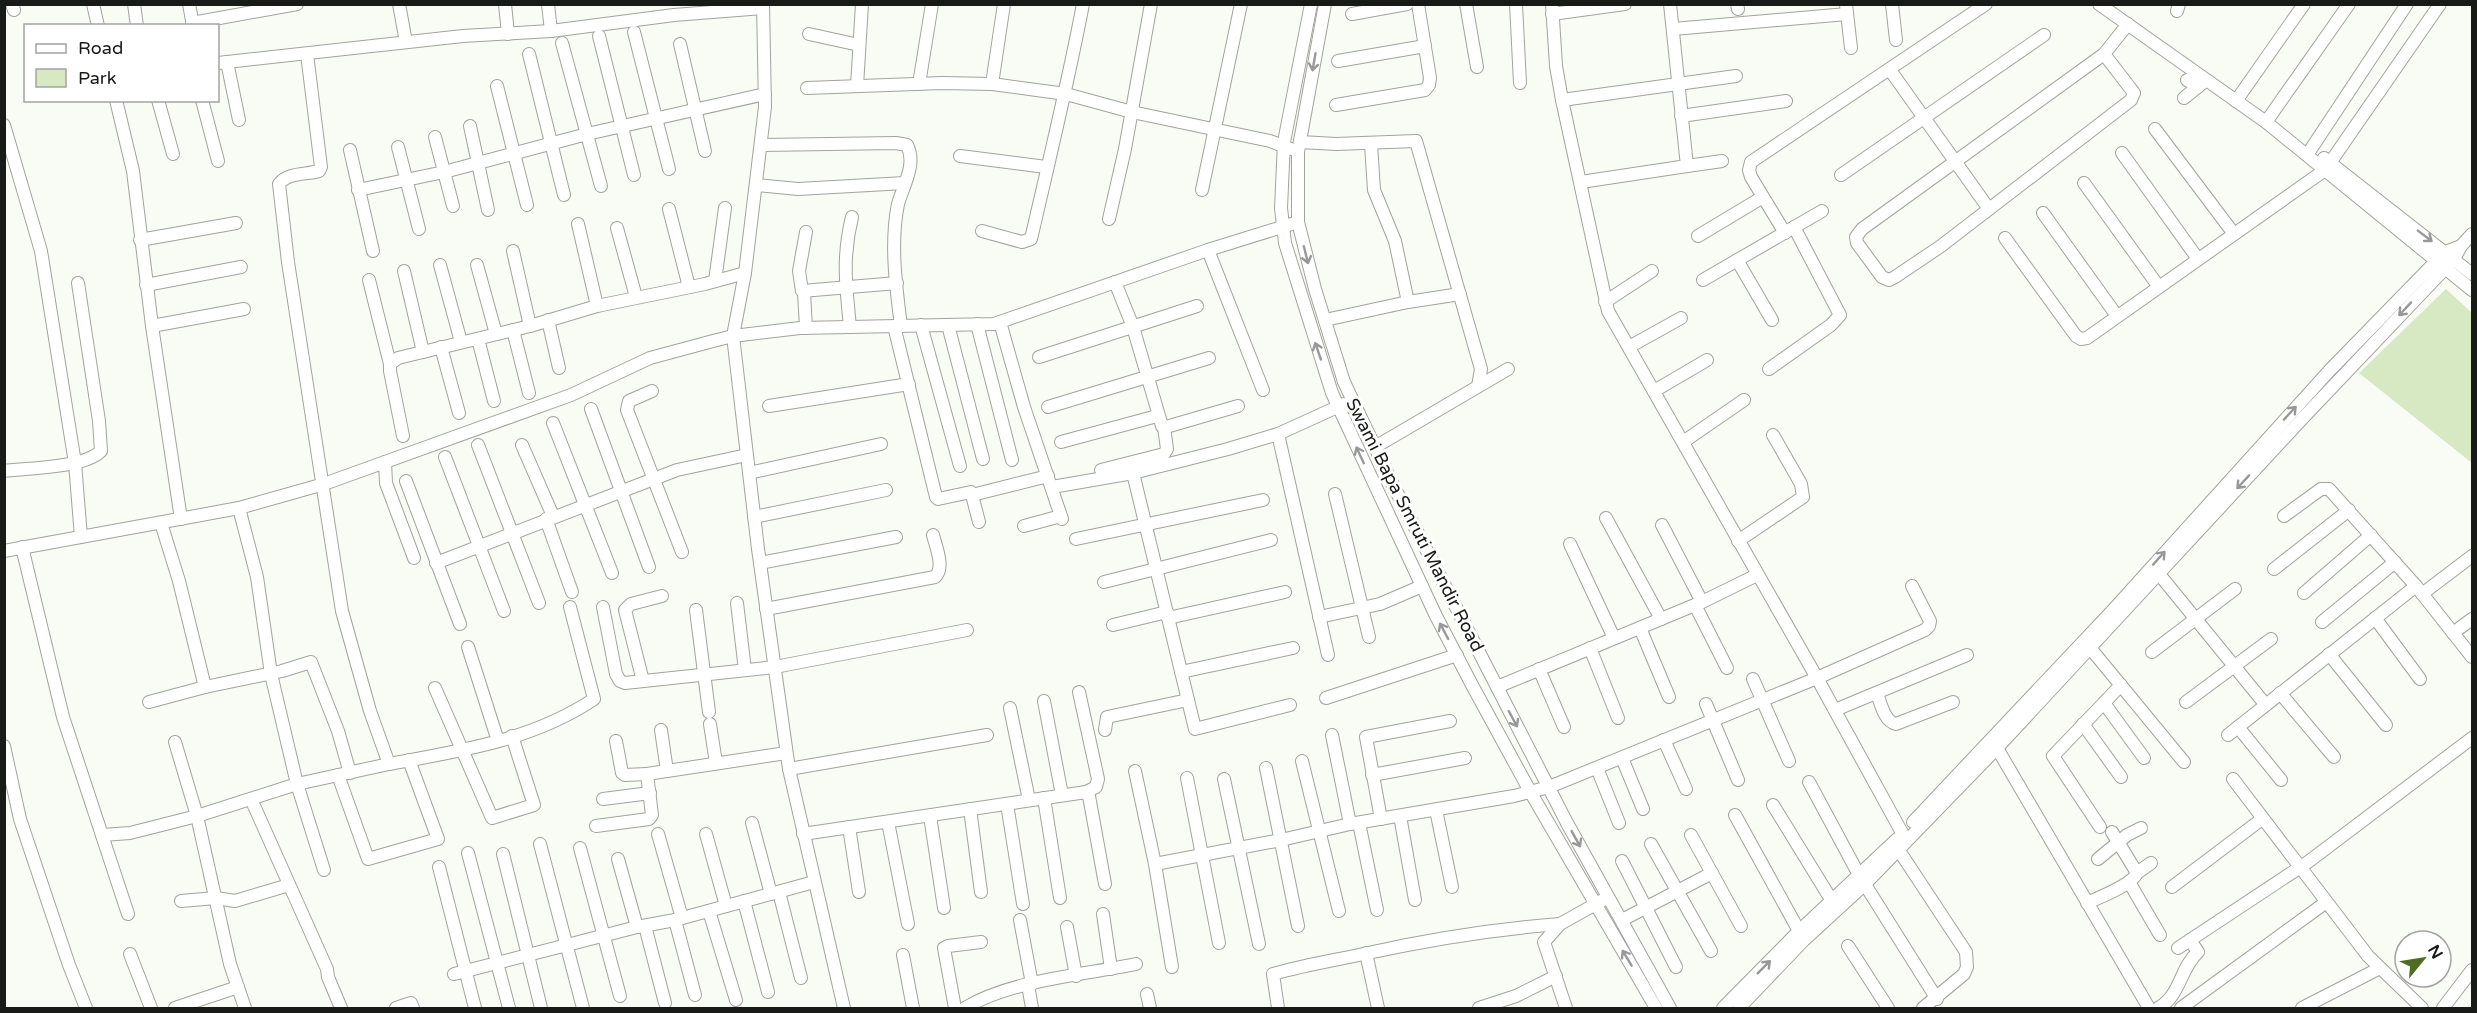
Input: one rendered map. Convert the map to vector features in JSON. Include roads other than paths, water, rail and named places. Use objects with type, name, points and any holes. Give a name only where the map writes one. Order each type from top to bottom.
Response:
[{"type":"street","points":[[93,4],[98,24]]},
{"type":"street","points":[[134,4],[137,24]]},
{"type":"street","points":[[189,4],[193,24],[297,4]]},
{"type":"street","points":[[399,4],[406,42]]},
{"type":"street","points":[[504,4],[508,34]]},
{"type":"street","points":[[548,4],[551,31]]},
{"type":"street","points":[[919,84],[932,4]]},
{"type":"street","points":[[992,84],[1004,4]]},
{"type":"street","points":[[982,231],[1022,242],[1031,239],[1046,167],[1066,94],[1083,4]]},
{"type":"street","points":[[1109,219],[1132,112],[1151,4]]},
{"type":"street","points":[[1202,190],[1241,4]]},
{"type":"street","points":[[1311,4],[1284,147],[1281,208],[1285,243],[1310,329],[1338,406],[1422,586],[1457,655],[1531,793],[1656,1008]]},
{"type":"street","name":"Swami Bapa Smruti Mandir Road","points":[[1325,4],[1299,147],[1298,222],[1324,320],[1344,382],[1549,788],[1670,1008]]},
{"type":"street","points":[[1352,14],[1407,4]]},
{"type":"street","points":[[1336,105],[1425,90],[1430,78],[1418,4]]},
{"type":"street","points":[[1466,4],[1478,67]]},
{"type":"street","points":[[1516,4],[1520,83]]},
{"type":"street","points":[[1625,4],[1552,9],[1556,66],[1562,100],[1605,302],[1835,710],[1902,841],[1966,952],[1967,967],[1964,974],[1937,999],[1923,1008]]},
{"type":"street","points":[[1670,4],[1687,166]]},
{"type":"street","points":[[1892,4],[1896,40]]},
{"type":"street","points":[[1769,369],[1831,325],[1840,315],[1789,230],[1763,197],[1751,177],[1749,170],[1751,162],[1986,4]]},
{"type":"street","points":[[2238,98],[2304,4]]},
{"type":"street","points":[[2268,119],[2349,4]]},
{"type":"street","points":[[2309,152],[2407,4]]},
{"type":"street","points":[[2005,238],[2076,336],[2081,339],[2087,338],[2328,166],[2440,4]]},
{"type":"street","points":[[857,86],[860,5]]},
{"type":"street","points":[[239,120],[222,62],[406,42],[551,31],[677,10],[763,6],[765,94],[761,145],[746,273],[733,336],[754,517],[786,753],[844,1008]]},
{"type":"street","points":[[2106,7],[2128,24],[2158,41],[2197,82],[2238,98]]},
{"type":"street","points":[[2106,7],[2268,119],[2402,226],[2446,259],[2472,274]]},
{"type":"street","points":[[1673,29],[1847,9],[1851,48]]},
{"type":"street","points":[[2104,54],[2134,93],[2131,99],[1941,246],[1889,280],[1882,277],[1856,237],[1862,229],[2104,54],[2128,24]]},
{"type":"street","points":[[634,32],[669,169]]},
{"type":"street","points":[[809,34],[859,45]]},
{"type":"street","points":[[1841,175],[2044,35]]},
{"type":"street","points":[[599,36],[634,175]]},
{"type":"street","points":[[562,43],[601,186]]},
{"type":"street","points":[[680,44],[705,151]]},
{"type":"street","points":[[1338,61],[1425,46]]},
{"type":"street","points":[[307,54],[321,167],[315,173],[287,177],[279,184],[342,611],[370,711],[389,764]]},
{"type":"street","points":[[529,54],[549,144],[564,195]]},
{"type":"street","points":[[1890,70],[1989,209]]},
{"type":"street","points":[[1562,100],[1736,76]]},
{"type":"street","points":[[2184,98],[2197,82]]},
{"type":"street","points":[[807,88],[992,84],[1066,94],[1132,112],[1214,128],[1284,147],[1416,141],[1481,369],[1478,386]]},
{"type":"street","points":[[497,86],[527,205]]},
{"type":"street","points":[[358,190],[406,181],[587,134],[765,94]]},
{"type":"street","points":[[1681,116],[1786,101]]},
{"type":"street","points":[[117,102],[134,171],[146,285],[182,519]]},
{"type":"street","points":[[159,102],[172,154]]},
{"type":"street","points":[[203,102],[218,161]]},
{"type":"street","points":[[4,124],[41,251],[75,463],[81,537]]},
{"type":"street","points":[[470,126],[488,210]]},
{"type":"street","points":[[2155,129],[2234,234]]},
{"type":"street","points":[[435,137],[453,206]]},
{"type":"street","points":[[761,145],[904,144],[909,150],[910,160],[898,205],[895,241],[897,326],[934,495],[938,498],[970,492],[972,495],[1050,482],[1133,473],[1278,434],[1352,401]]},
{"type":"street","points":[[1371,144],[1374,190],[1395,241],[1408,302]]},
{"type":"street","points":[[398,147],[419,229]]},
{"type":"street","points":[[350,150],[373,251]]},
{"type":"street","points":[[2122,153],[2198,259]]},
{"type":"street","points":[[960,156],[1046,167]]},
{"type":"street","points":[[1581,182],[1722,161]]},
{"type":"street","points":[[756,186],[798,189],[905,183]]},
{"type":"street","points":[[2084,183],[2158,287]]},
{"type":"street","points":[[1698,236],[1763,197]]},
{"type":"street","points":[[715,281],[725,208]]},
{"type":"street","points":[[669,209],[689,287]]},
{"type":"street","points":[[1703,280],[1822,211]]},
{"type":"street","points":[[2043,213],[2117,316]]},
{"type":"street","points":[[850,327],[845,244],[852,217]]},
{"type":"street","points":[[4,551],[239,508],[324,484],[571,394],[650,358],[733,336],[806,328],[1000,322],[1208,250],[1298,222]]},
{"type":"street","points":[[140,240],[236,223]]},
{"type":"street","points":[[578,224],[597,306]]},
{"type":"street","points":[[617,228],[636,297]]},
{"type":"street","points":[[806,232],[799,271],[800,288],[804,292],[806,328]]},
{"type":"street","points":[[1995,744],[2330,370],[2472,234]]},
{"type":"street","points":[[1208,250],[1263,390]]},
{"type":"street","points":[[513,251],[530,326]]},
{"type":"street","points":[[2446,259],[2472,290]]},
{"type":"street","points":[[1739,1008],[1995,744],[2091,649],[2446,259]]},
{"type":"street","points":[[1737,260],[1772,320]]},
{"type":"street","points":[[440,265],[461,342]]},
{"type":"street","points":[[477,265],[496,334]]},
{"type":"street","points":[[146,285],[241,267]]},
{"type":"street","points":[[1605,302],[1652,271]]},
{"type":"street","points":[[404,272],[423,352]]},
{"type":"street","points":[[390,364],[398,358],[530,326],[597,306],[746,273]]},
{"type":"street","points":[[369,280],[390,364],[403,436]]},
{"type":"street","points":[[1101,470],[1164,454],[1167,449],[1164,427],[1157,416],[1132,327],[1115,282]]},
{"type":"street","points":[[4,471],[75,463],[96,456],[102,447],[78,283]]},
{"type":"street","points":[[804,292],[897,283]]},
{"type":"street","points":[[1324,320],[1408,302],[1460,294]]},
{"type":"street","points":[[1039,357],[1197,306]]},
{"type":"street","points":[[152,326],[244,309]]},
{"type":"street","points":[[1629,347],[1682,318]]},
{"type":"street","points":[[548,320],[559,368]]},
{"type":"street","points":[[1000,322],[1024,406],[1062,518],[1024,526]]},
{"type":"street","points":[[977,324],[1012,460]]},
{"type":"street","points":[[948,325],[983,459]]},
{"type":"street","points":[[921,326],[960,466]]},
{"type":"street","points":[[513,330],[529,393]]},
{"type":"street","points":[[478,339],[494,401]]},
{"type":"street","points":[[441,347],[459,413]]},
{"type":"street","points":[[1048,407],[1209,358]]},
{"type":"street","points":[[1654,391],[1707,360]]},
{"type":"street","points":[[1375,447],[1508,369]]},
{"type":"street","points":[[769,406],[909,384]]},
{"type":"street","points":[[652,391],[629,401],[626,406],[652,480],[682,552]]},
{"type":"street","points":[[1683,442],[1744,400]]},
{"type":"street","points":[[1164,427],[1238,406]]},
{"type":"street","points":[[591,409],[649,567]]},
{"type":"street","points":[[1061,442],[1157,416]]},
{"type":"street","points":[[553,423],[612,573]]},
{"type":"street","points":[[1278,434],[1328,655]]},
{"type":"street","points":[[1738,541],[1803,497],[1801,484],[1773,435]]},
{"type":"street","points":[[749,473],[881,444]]},
{"type":"street","points":[[478,445],[539,603]]},
{"type":"street","points":[[522,445],[550,518],[572,592]]},
{"type":"street","points":[[436,563],[677,470],[747,454]]},
{"type":"street","points":[[445,458],[504,611]]},
{"type":"street","points":[[385,462],[386,483],[414,558]]},
{"type":"street","points":[[1133,473],[1195,729],[1290,705]]},
{"type":"street","points":[[405,481],[460,624]]},
{"type":"street","points":[[2284,516],[2321,489],[2329,489],[2419,590],[2472,657]]},
{"type":"street","points":[[754,517],[886,490]]},
{"type":"street","points":[[1335,494],[1369,637]]},
{"type":"street","points":[[972,495],[979,522]]},
{"type":"street","points":[[1076,539],[1263,500]]},
{"type":"street","points":[[239,508],[257,577],[271,674],[297,784],[324,870]]},
{"type":"street","points":[[2274,569],[2349,510]]},
{"type":"street","points":[[1606,518],[1661,619]]},
{"type":"street","points":[[161,523],[179,581],[205,687]]},
{"type":"street","points":[[1662,525],[1726,668]]},
{"type":"street","points":[[766,609],[935,577],[940,571],[933,535]]},
{"type":"street","points":[[2304,593],[2371,535]]},
{"type":"street","points":[[760,563],[896,537]]},
{"type":"street","points":[[1104,582],[1271,540]]},
{"type":"street","points":[[1569,544],[1614,638]]},
{"type":"street","points":[[22,547],[63,717],[128,914]]},
{"type":"street","points":[[2281,780],[2233,731],[2375,618],[2472,556]]},
{"type":"street","points":[[2322,622],[2395,562]]},
{"type":"street","points":[[2159,574],[2265,704]]},
{"type":"street","points":[[1497,687],[1661,619],[1757,575]]},
{"type":"street","points":[[1319,617],[1380,604],[1422,586]]},
{"type":"street","points":[[1155,864],[1355,823],[1549,788],[1817,678],[1925,630],[1929,626],[1929,621],[1912,586]]},
{"type":"street","points":[[2152,652],[2235,589]]},
{"type":"street","points":[[1113,625],[1285,592]]},
{"type":"street","points":[[643,681],[625,610],[631,604],[662,596]]},
{"type":"street","points":[[737,603],[746,670]]},
{"type":"street","points":[[102,835],[130,833],[197,816],[297,784],[463,751],[566,718],[594,699],[570,607]]},
{"type":"street","points":[[603,607],[618,678],[625,683],[775,667],[967,630]]},
{"type":"street","points":[[696,610],[716,763]]},
{"type":"street","points":[[2375,618],[2420,679]]},
{"type":"street","points":[[2453,633],[2472,619]]},
{"type":"street","points":[[1640,628],[1669,697]]},
{"type":"street","points":[[2186,702],[2271,639]]},
{"type":"street","points":[[468,647],[498,741]]},
{"type":"street","points":[[1181,672],[1293,648]]},
{"type":"street","points":[[1590,648],[1618,718]]},
{"type":"street","points":[[2091,649],[2184,762]]},
{"type":"street","points":[[2329,654],[2386,725]]},
{"type":"street","points":[[1326,698],[1457,655]]},
{"type":"street","points":[[1835,710],[1967,655]]},
{"type":"street","points":[[149,702],[205,687],[271,674],[311,662],[338,731],[344,774],[368,859],[438,838],[409,760]]},
{"type":"street","points":[[1539,669],[1564,727]]},
{"type":"street","points":[[1753,679],[1789,761]]},
{"type":"street","points":[[2121,685],[2053,756],[2110,834],[2160,935]]},
{"type":"street","points":[[435,688],[492,818],[534,805],[512,736]]},
{"type":"street","points":[[803,834],[1086,792],[1096,787],[1098,779],[1079,692]]},
{"type":"street","points":[[1877,693],[1886,717],[1890,722],[1896,724],[1953,702]]},
{"type":"street","points":[[2280,693],[2334,757]]},
{"type":"street","points":[[1105,730],[1107,717],[1188,700]]},
{"type":"street","points":[[1044,701],[1062,795]]},
{"type":"street","points":[[2104,703],[2144,758]]},
{"type":"street","points":[[1706,704],[1738,780]]},
{"type":"street","points":[[1010,708],[1029,800]]},
{"type":"street","points":[[1381,819],[1366,736],[1450,721]]},
{"type":"street","points":[[2083,724],[2121,777]]},
{"type":"street","points":[[661,730],[667,771]]},
{"type":"street","points":[[789,769],[987,735]]},
{"type":"street","points":[[1332,735],[1377,910]]},
{"type":"street","points":[[2178,948],[2298,867],[2472,738]]},
{"type":"street","points":[[1664,740],[1686,789]]},
{"type":"street","points":[[616,741],[622,772],[626,775],[647,774],[786,753]]},
{"type":"street","points":[[175,742],[197,816],[230,964],[245,1008]]},
{"type":"street","points":[[1995,744],[2149,1008]]},
{"type":"street","points":[[4,746],[20,819],[69,965],[86,1008]]},
{"type":"street","points":[[1372,776],[1465,758]]},
{"type":"street","points":[[1622,758],[1643,809]]},
{"type":"street","points":[[1302,761],[1339,911]]},
{"type":"street","points":[[1266,768],[1298,926]]},
{"type":"street","points":[[1597,768],[1619,823]]},
{"type":"street","points":[[1135,771],[1155,864],[1172,967]]},
{"type":"street","points":[[596,826],[649,819],[652,815],[647,774]]},
{"type":"street","points":[[1187,778],[1219,943]]},
{"type":"street","points":[[1224,779],[1259,944]]},
{"type":"street","points":[[2233,779],[2325,903],[2368,956],[2422,1008]]},
{"type":"street","points":[[1809,782],[1862,880],[1937,999]]},
{"type":"street","points":[[1086,792],[1089,796],[1105,884]]},
{"type":"street","points":[[603,799],[650,793]]},
{"type":"street","points":[[1044,798],[1060,898]]},
{"type":"street","points":[[251,799],[327,969],[340,1008]]},
{"type":"street","points":[[1007,804],[1023,904]]},
{"type":"street","points":[[1773,805],[1832,901]]},
{"type":"street","points":[[970,809],[981,892]]},
{"type":"street","points":[[1436,810],[1452,887]]},
{"type":"street","points":[[1735,815],[1799,931]]},
{"type":"street","points":[[930,816],[944,908]]},
{"type":"street","points":[[1400,816],[1415,900]]},
{"type":"street","points":[[2172,887],[2262,819]]},
{"type":"street","points":[[888,822],[908,924]]},
{"type":"street","points":[[752,823],[801,978]]},
{"type":"street","points":[[849,827],[859,892]]},
{"type":"street","points":[[2110,834],[2141,828]]},
{"type":"street","points":[[658,834],[695,995]]},
{"type":"street","points":[[706,834],[726,906]]},
{"type":"street","points":[[2098,859],[2110,851],[2110,834]]},
{"type":"street","points":[[1690,835],[1741,926]]},
{"type":"street","points":[[540,844],[582,1008]]},
{"type":"street","points":[[1650,844],[1711,951]]},
{"type":"street","points":[[580,848],[620,996]]},
{"type":"street","points":[[468,854],[509,1008]]},
{"type":"street","points":[[503,854],[541,1008]]},
{"type":"street","points":[[618,859],[665,1004]]},
{"type":"street","points":[[1622,861],[1676,967]]},
{"type":"street","points":[[2087,903],[2133,877],[2151,863]]},
{"type":"street","points":[[439,867],[460,973],[475,1008]]},
{"type":"street","points":[[1622,920],[1712,873]]},
{"type":"street","points":[[1723,1008],[1799,931],[1832,901],[1862,880]]},
{"type":"street","points":[[460,973],[710,911],[814,882]]},
{"type":"street","points":[[181,901],[216,898],[235,901],[289,885]]},
{"type":"street","points":[[1566,1008],[1544,942],[1560,924],[1608,897]]},
{"type":"street","points":[[744,902],[768,992]]},
{"type":"street","points":[[2170,998],[2181,1008],[2325,903]]},
{"type":"street","points":[[710,911],[736,1000]]},
{"type":"street","points":[[1103,914],[1111,969]]},
{"type":"street","points":[[1020,920],[1032,1008]]},
{"type":"street","points":[[1278,1008],[1273,974],[1404,944],[1492,930],[1560,924]]},
{"type":"street","points":[[1067,927],[1076,976]]},
{"type":"street","points":[[2158,1008],[2170,998],[2188,961],[2198,952],[2190,940]]},
{"type":"street","points":[[955,1008],[944,948],[981,942]]},
{"type":"street","points":[[1848,946],[1888,1008]]},
{"type":"street","points":[[1366,953],[1378,1008]]},
{"type":"street","points":[[130,954],[151,1008]]},
{"type":"street","points":[[903,955],[913,1008]]},
{"type":"street","points":[[965,1008],[976,1001],[1030,984],[1136,964]]},
{"type":"street","points":[[2302,1008],[2380,968]]},
{"type":"street","points":[[2443,1008],[2472,970]]},
{"type":"street","points":[[1484,1008],[1516,996],[1556,976]]},
{"type":"street","points":[[175,1008],[238,987]]},
{"type":"street","points":[[1147,994],[1150,1008]]},
{"type":"street","points":[[396,1008],[411,1003],[413,1008]]}]
